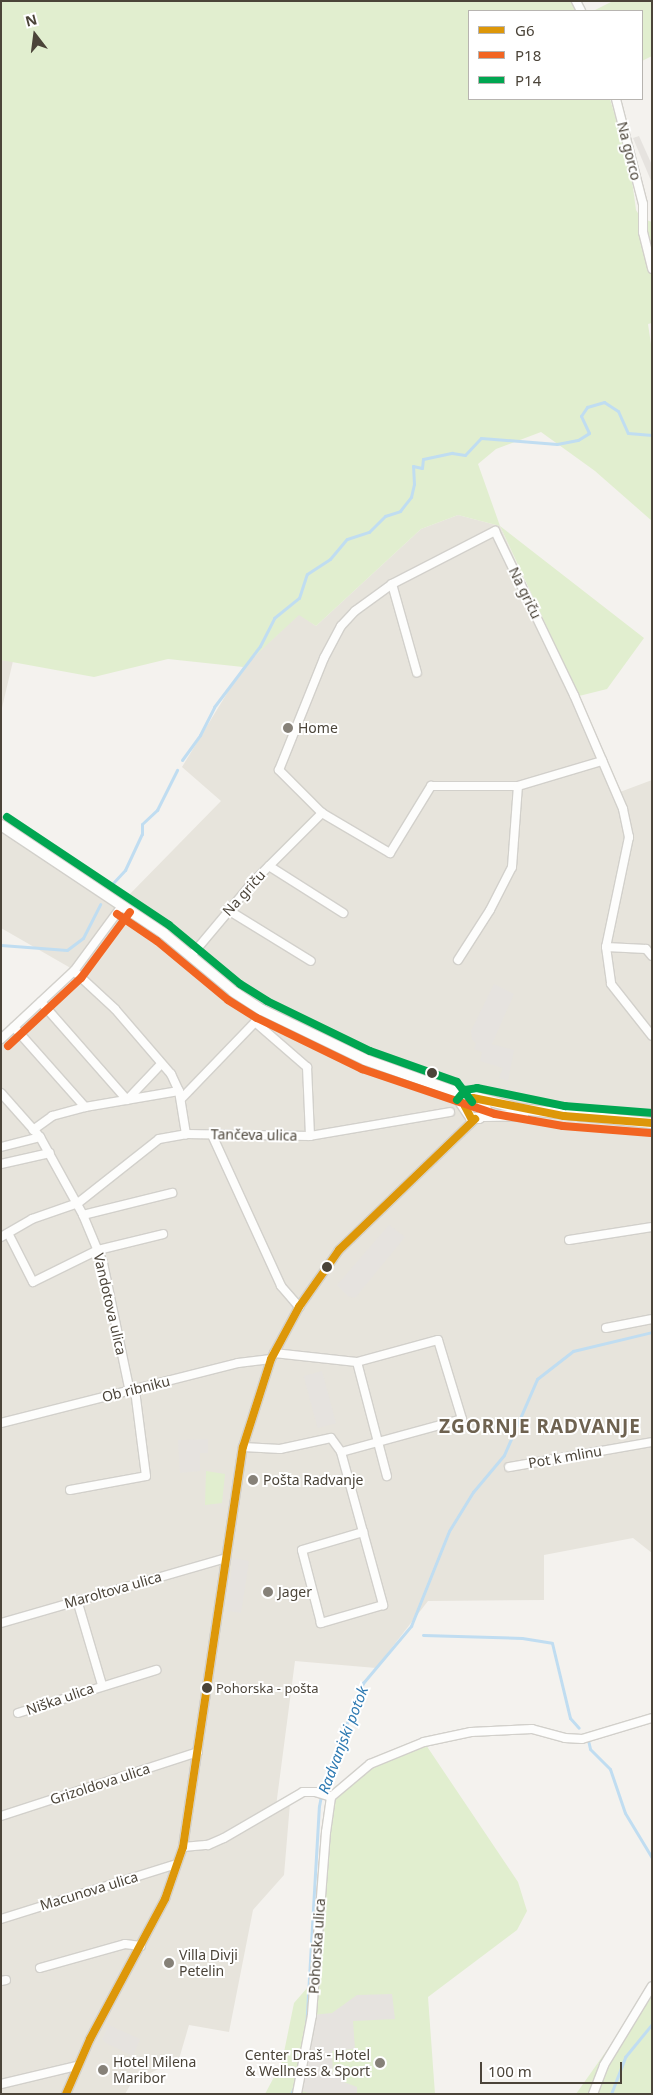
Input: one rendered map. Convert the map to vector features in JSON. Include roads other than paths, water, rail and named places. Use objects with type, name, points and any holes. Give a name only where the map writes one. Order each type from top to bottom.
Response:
[{"type":"street","name":"Na gorco","points":[[616,100],[643,204],[643,232],[652,269]]},
{"type":"street","name":"Na griču","points":[[602,761],[518,786],[431,786],[390,853],[322,813],[279,770],[324,658],[341,626],[355,611],[392,584],[495,531],[602,761],[623,809],[629,837],[606,947],[611,984],[652,1036]]},
{"type":"street","points":[[392,584],[416,672]]},
{"type":"street","points":[[458,960],[490,910],[512,867],[518,786]]},
{"type":"street","name":"Na griču","points":[[191,956],[228,910],[322,813]]},
{"type":"street","points":[[1,825],[122,906],[191,956],[234,992],[262,1010],[366,1060],[453,1091],[478,1099],[564,1116]]},
{"type":"street","points":[[269,866],[343,913]]},
{"type":"street","points":[[1,1039],[74,971],[122,906]]},
{"type":"street","points":[[228,910],[310,961]]},
{"type":"street","points":[[606,947],[646,949],[652,956]]},
{"type":"street","points":[[74,971],[115,1009],[160,1064],[171,1074],[180,1095],[186,1134]]},
{"type":"street","points":[[41,1002],[127,1100]]},
{"type":"street","points":[[34,1130],[52,1116],[85,1107],[127,1100],[180,1095],[254,1022],[307,1067],[310,1136]]},
{"type":"street","points":[[14,1027],[85,1107]]},
{"type":"street","points":[[127,1100],[160,1064]]},
{"type":"street","points":[[453,1091],[465,1110],[480,1117],[564,1116],[652,1123]]},
{"type":"street","name":"Vandotova ulica","points":[[1,1093],[40,1137],[78,1203],[98,1250],[132,1391],[146,1476],[70,1490]]},
{"type":"street","points":[[461,1132],[465,1110],[478,1099]]},
{"type":"street","points":[[66,2094],[76,2066],[165,1899],[183,1847],[243,1447],[273,1356],[299,1307],[353,1235],[461,1132],[480,1117],[487,1107],[478,1099]]},
{"type":"street","name":"Tančeva ulica","points":[[5,1235],[32,1219],[78,1203],[159,1139],[186,1134],[310,1136],[450,1112]]},
{"type":"street","points":[[212,1135],[280,1286],[299,1307]]},
{"type":"street","points":[[1,1147],[40,1137]]},
{"type":"street","points":[[1,1164],[50,1153]]},
{"type":"street","points":[[83,1215],[172,1193]]},
{"type":"street","points":[[569,1240],[652,1226]]},
{"type":"street","points":[[5,1235],[33,1282],[98,1250],[163,1234]]},
{"type":"street","points":[[606,1328],[652,1319]]},
{"type":"street","points":[[273,1356],[357,1362],[438,1340],[462,1419],[341,1452]]},
{"type":"street","name":"Ob ribniku","points":[[1,1423],[238,1363],[273,1356]]},
{"type":"street","points":[[357,1362],[387,1476]]},
{"type":"street","points":[[243,1447],[280,1449],[331,1438],[341,1452],[363,1532],[383,1605],[321,1623],[302,1550],[363,1532]]},
{"type":"street","name":"Pot k mlinu","points":[[509,1467],[652,1442]]},
{"type":"street","name":"Maroltova ulica","points":[[1,1623],[226,1558]]},
{"type":"street","name":"Niška ulica","points":[[77,1600],[102,1685]]},
{"type":"street","name":"Niška ulica","points":[[18,1713],[102,1685],[156,1670]]},
{"type":"street","points":[[183,1847],[208,1845],[291,1797],[315,1792],[329,1796],[370,1764],[424,1742],[471,1732],[532,1729],[565,1738],[582,1739],[652,1718]]},
{"type":"street","name":"Grizoldova ulica","points":[[1,1816],[198,1752]]},
{"type":"street","name":"Pohorska ulica","points":[[297,2094],[312,2015],[329,1796]]},
{"type":"street","name":"Macunova ulica","points":[[1,1919],[177,1864]]},
{"type":"street","points":[[40,1968],[125,1944],[141,1946]]},
{"type":"street","points":[[593,2094],[604,2065],[652,1986]]},
{"type":"street","points":[[1,2084],[76,2066]]},
{"type":"waterway","points":[[182,760],[200,735],[214,707],[260,646],[274,618],[299,598],[307,574],[330,559],[347,539],[369,532],[385,516],[400,511],[411,497],[414,484],[413,466],[422,468],[423,459],[452,453],[465,455],[481,438],[557,444],[578,440],[589,433],[581,416],[587,407],[604,402],[618,411],[628,433],[652,435]]},
{"type":"waterway","points":[[113,883],[125,870],[142,834],[142,824],[157,810],[177,770]]},
{"type":"waterway","points":[[1,945],[67,950],[83,938],[100,904]]},
{"type":"waterway","name":"Radvanjski potok","points":[[306,2030],[319,1806],[324,1780],[363,1683],[411,1626],[449,1531],[473,1492],[504,1455],[537,1379],[573,1351],[652,1332]]},
{"type":"waterway","points":[[423,1635],[522,1638],[552,1643],[570,1718],[579,1728]]},
{"type":"waterway","points":[[588,1740],[590,1749],[610,1769],[625,1813],[652,1858]]},
{"type":"waterway","points":[[611,2094],[625,2057],[652,2024]]},
{"type":"waterway","name":"Radvanjski potok","points":[[291,2094],[296,2083]]},
{"type":"place","name":"Home","points":[[288,728]]},
{"type":"place","name":"Pošta Radvanje","points":[[253,1480]]},
{"type":"place","name":"Jager","points":[[268,1592]]},
{"type":"place","name":"Pohorska - pošta","points":[[207,1688]]},
{"type":"place","name":"Villa Divji Petelin","points":[[169,1963]]},
{"type":"place","name":"Center Draš - Hotel & Wellness & Sport","points":[[380,2063]]},
{"type":"place","name":"Hotel Milena Maribor","points":[[103,2070]]},
{"type":"district","name":"ZGORNJE RADVANJE","points":[[540,1427]]}]
